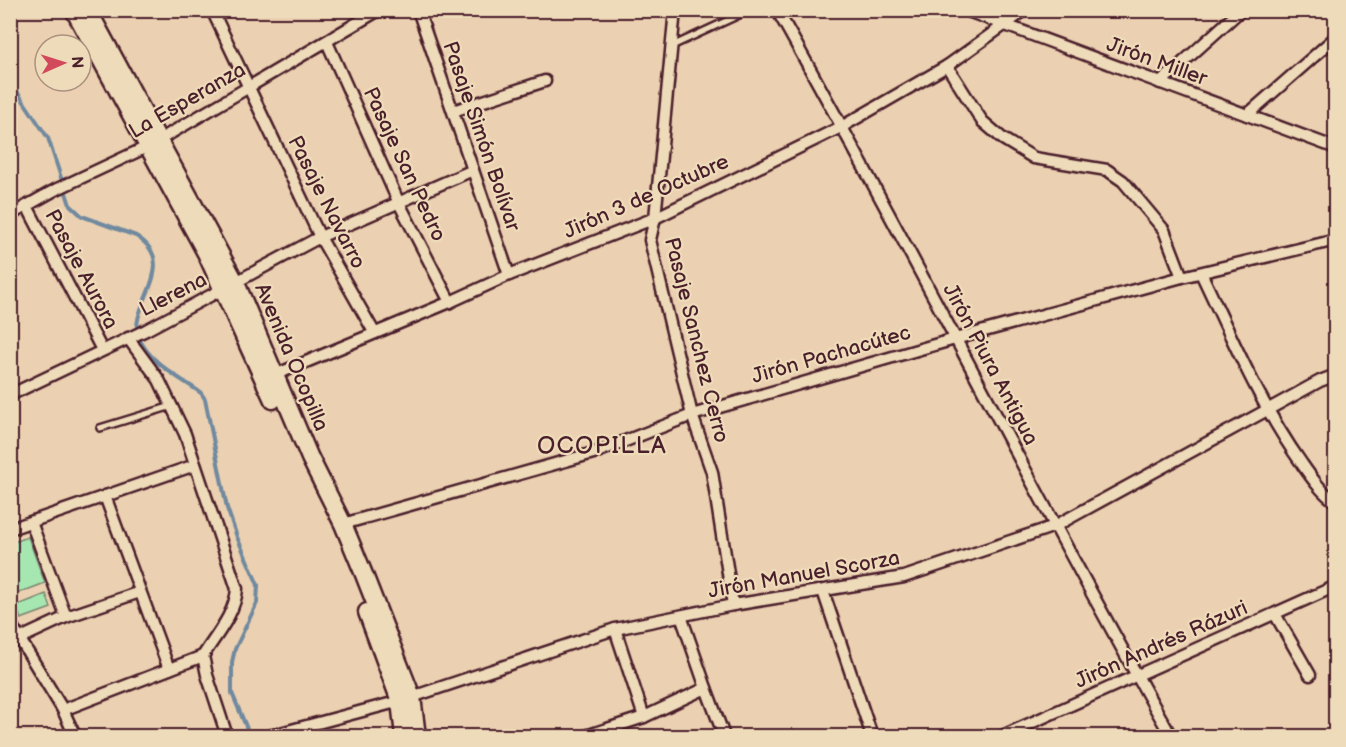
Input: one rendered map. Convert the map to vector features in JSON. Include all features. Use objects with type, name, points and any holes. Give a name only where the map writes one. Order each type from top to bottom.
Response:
[{"type":"street","name":"Avenida Ocopilla","points":[[74,10],[154,142]]},
{"type":"street","name":"Avenida Ocopilla","points":[[88,10],[206,253],[230,286],[269,377],[300,463],[340,545],[406,699],[404,736]]},
{"type":"street","name":"Pasaje Navarro","points":[[212,10],[320,237],[374,332]]},
{"type":"street","name":"La Esperanza","points":[[10,215],[55,190],[154,142],[380,10]]},
{"type":"street","name":"Pasaje Simón Bolívar","points":[[418,10],[509,275]]},
{"type":"street","name":"Pasaje Sanchez Cerro","points":[[675,10],[656,218],[650,240],[692,415],[712,472],[733,605]]},
{"type":"street","name":"Jirón Piura Antigua","points":[[777,10],[843,126],[1055,526],[1171,736]]},
{"type":"street","name":"Jirón Miller","points":[[965,10],[1335,148]]},
{"type":"street","name":"Jirón 3 de Octubre","points":[[269,377],[509,275],[656,218],[843,126],[947,66],[1006,26],[1025,10]]},
{"type":"street","points":[[1160,83],[1241,10]]},
{"type":"street","points":[[1247,115],[1335,37]]},
{"type":"street","name":"Pasaje San Pedro","points":[[327,42],[398,201],[450,302]]},
{"type":"street","points":[[947,66],[982,122],[1002,139],[1034,158],[1107,170],[1123,181],[1164,230],[1182,277]]},
{"type":"street","points":[[453,111],[545,81]]},
{"type":"street","name":"Llerena","points":[[10,395],[146,330],[320,237],[473,170]]},
{"type":"street","name":"Pasaje Aurora","points":[[27,206],[102,350]]},
{"type":"street","name":"Jirón Pachacútec","points":[[343,524],[597,452],[692,415],[956,339],[1182,277],[1335,240]]},
{"type":"street","points":[[1201,273],[1267,410],[1288,445],[1313,479],[1335,502]]},
{"type":"street","points":[[63,710],[203,656],[236,603],[237,590],[185,434],[159,380],[128,338]]},
{"type":"street","name":"Jirón Manuel Scorza","points":[[269,736],[406,699],[615,628],[733,605],[904,578],[1055,526],[1320,381],[1335,375]]},
{"type":"street","name":"Avenida Ocopilla","points":[[269,377],[343,524],[406,699],[417,736]]},
{"type":"street","points":[[10,529],[195,465]]},
{"type":"street","points":[[105,496],[169,669]]},
{"type":"street","points":[[31,522],[66,617]]},
{"type":"street","name":"Jirón Andrés Rázuri","points":[[1002,736],[1335,586]]},
{"type":"street","points":[[823,591],[872,736]]},
{"type":"street","points":[[15,641],[66,617],[140,592]]},
{"type":"street","points":[[1275,614],[1310,675]]},
{"type":"street","points":[[681,616],[724,736]]},
{"type":"street","points":[[10,623],[15,641],[63,710],[75,736]]},
{"type":"street","points":[[615,628],[644,717]]},
{"type":"street","points":[[203,656],[227,736]]},
{"type":"street","points":[[585,736],[644,717],[706,688]]},
{"type":"lane","points":[[672,46],[750,10]]},
{"type":"lane","points":[[100,428],[172,406]]},
{"type":"green space","points":[[28,537],[45,583],[11,596],[11,543]]},
{"type":"green space","points":[[46,594],[51,608],[21,619],[16,606]]},
{"type":"waterway","points":[[10,81],[48,138],[70,205],[82,216],[136,236],[149,247],[154,260],[154,273],[140,313],[137,326],[139,338],[150,355],[175,376],[201,393],[205,399],[227,508],[258,585],[257,603],[235,649],[232,662],[232,693],[250,736]]},
{"type":"district","name":"OCOPILLA","points":[[602,445]]}]
